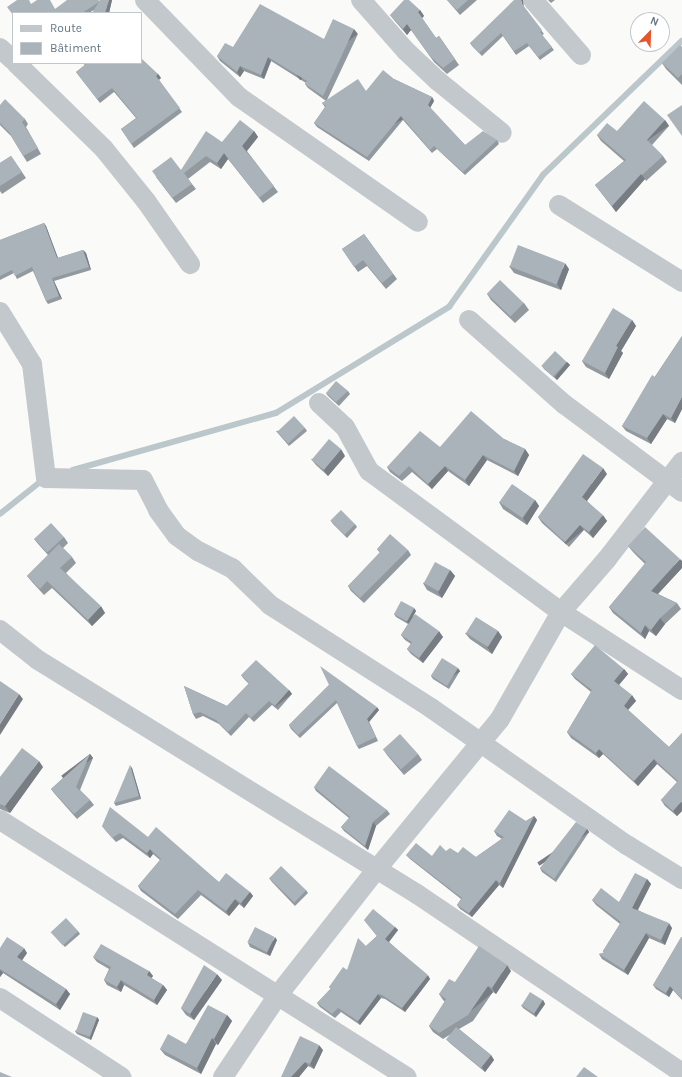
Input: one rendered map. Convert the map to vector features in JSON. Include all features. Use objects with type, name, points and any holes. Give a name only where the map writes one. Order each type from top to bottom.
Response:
[{"type":"street","points":[[145,0],[239,97],[418,222]]},
{"type":"street","points":[[361,0],[406,51],[438,81],[502,133]]},
{"type":"street","points":[[533,0],[581,55]]},
{"type":"street","points":[[0,48],[12,59]]},
{"type":"street","points":[[17,64],[104,149],[146,201],[190,264]]},
{"type":"street","points":[[559,205],[682,282]]},
{"type":"street","points":[[0,312],[32,364],[46,478],[143,480],[158,510],[178,536],[198,551],[232,568],[270,605],[376,672],[627,845],[682,879]]},
{"type":"street","points":[[469,320],[564,404],[675,487]]},
{"type":"street","points":[[319,403],[345,427],[369,471],[560,612],[682,690]]},
{"type":"street","points":[[223,1077],[278,995],[376,870],[500,719],[560,612],[675,487],[682,462]]},
{"type":"street","points":[[0,630],[38,660],[417,894],[682,1072]]},
{"type":"street","points":[[0,820],[407,1077]]},
{"type":"street","points":[[0,998],[121,1077]]},
{"type":"building","points":[[17,0],[29,0],[31,4],[37,0],[50,0],[55,9],[67,0],[100,1],[84,12],[12,12],[12,14],[7,7]]},
{"type":"building","points":[[100,0],[109,0],[105,12],[93,12]]},
{"type":"building","points":[[404,0],[409,0],[420,10],[418,12],[436,38],[439,36],[455,59],[443,68],[430,56],[407,24],[403,29],[390,15]]},
{"type":"building","points":[[447,0],[468,0],[457,10]]},
{"type":"building","points":[[514,0],[521,0],[522,4],[542,30],[540,32],[552,47],[538,57],[527,43],[514,51],[501,33],[479,53],[470,43]]},
{"type":"building","points":[[260,4],[324,39],[333,19],[354,29],[323,96],[305,84],[307,81],[268,57],[261,75],[240,66],[237,72],[217,56],[225,43],[233,47]]},
{"type":"building","points":[[680,45],[682,47],[682,74],[678,78],[662,63]]},
{"type":"building","points":[[142,59],[158,74],[156,76],[180,108],[131,144],[121,129],[137,118],[112,88],[97,99],[76,72],[86,64],[142,64]]},
{"type":"building","points":[[383,70],[394,79],[432,97],[428,105],[465,145],[483,131],[497,140],[463,172],[434,146],[430,150],[401,116],[367,157],[314,123],[326,106],[322,103],[358,79],[366,91]]},
{"type":"building","points":[[5,99],[25,119],[22,122],[38,148],[23,156],[9,132],[0,123],[0,105]]},
{"type":"building","points":[[644,101],[665,120],[647,140],[663,156],[642,175],[641,174],[612,206],[595,185],[626,160],[597,135],[607,123],[617,131]]},
{"type":"building","points":[[682,105],[682,136],[667,115]]},
{"type":"building","points":[[240,120],[254,131],[242,146],[274,186],[259,198],[224,153],[217,163],[206,156],[184,173],[192,184],[172,198],[152,171],[171,157],[181,170],[206,131],[222,142]]},
{"type":"building","points":[[11,156],[22,172],[0,186],[0,163]]},
{"type":"building","points":[[44,223],[57,258],[83,250],[89,267],[52,278],[59,296],[46,301],[32,267],[15,276],[12,270],[0,276],[0,240]]},
{"type":"building","points":[[364,234],[393,274],[382,283],[363,260],[354,267],[342,249]]},
{"type":"building","points":[[518,245],[565,263],[556,284],[510,266]]},
{"type":"building","points":[[500,280],[524,303],[511,317],[487,294]]},
{"type":"building","points":[[613,308],[632,320],[616,346],[618,347],[605,373],[582,361]]},
{"type":"building","points":[[682,336],[682,397],[671,418],[663,414],[647,438],[622,426],[652,375],[655,377]]},
{"type":"building","points":[[555,351],[567,362],[553,377],[541,366]]},
{"type":"building","points":[[336,381],[348,391],[336,402],[326,393]]},
{"type":"building","points":[[471,411],[504,439],[525,449],[514,471],[483,455],[465,480],[445,466],[428,484],[409,466],[399,476],[387,467],[420,431],[440,447]]},
{"type":"building","points":[[294,416],[305,428],[288,443],[277,432]]},
{"type":"building","points":[[329,439],[341,449],[324,470],[312,460]]},
{"type":"building","points":[[583,454],[603,468],[582,497],[603,515],[589,532],[580,525],[565,542],[538,517]]},
{"type":"building","points":[[512,484],[535,500],[522,518],[499,502]]},
{"type":"building","points":[[341,510],[355,524],[345,535],[330,521]]},
{"type":"building","points":[[51,523],[64,537],[47,553],[34,539]]},
{"type":"building","points":[[645,527],[680,559],[651,591],[677,603],[660,618],[651,630],[645,625],[641,633],[609,607],[646,562],[628,546]]},
{"type":"building","points":[[390,534],[408,550],[360,598],[348,586],[380,552],[377,549]]},
{"type":"building","points":[[59,544],[72,557],[60,568],[101,606],[88,620],[47,581],[40,589],[27,576]]},
{"type":"building","points":[[435,562],[450,570],[439,591],[424,583]]},
{"type":"building","points":[[401,601],[414,608],[407,621],[394,614]]},
{"type":"building","points":[[415,614],[439,631],[419,658],[407,649],[412,642],[401,635]]},
{"type":"building","points":[[476,617],[498,631],[488,647],[466,633]]},
{"type":"building","points":[[595,645],[624,669],[614,681],[632,695],[624,706],[669,747],[682,733],[682,802],[673,811],[661,800],[678,781],[654,759],[634,781],[599,749],[596,753],[567,732],[592,690],[571,674]]},
{"type":"building","points":[[442,658],[458,668],[447,686],[431,676]]},
{"type":"building","points":[[256,660],[289,690],[275,706],[269,701],[251,718],[246,713],[228,732],[216,720],[200,712],[193,714],[184,686],[227,706],[249,683],[241,675]]},
{"type":"building","points":[[320,666],[377,707],[367,719],[376,737],[357,746],[336,700],[298,735],[289,725],[329,685]]},
{"type":"building","points":[[0,681],[19,694],[0,724]]},
{"type":"building","points":[[400,734],[418,754],[401,769],[383,749]]},
{"type":"building","points":[[22,748],[39,761],[5,806],[0,804],[0,777]]},
{"type":"building","points":[[90,754],[76,787],[90,800],[74,814],[51,789]]},
{"type":"building","points":[[130,765],[139,796],[114,803]]},
{"type":"building","points":[[329,766],[387,810],[373,822],[365,846],[341,827],[350,817],[314,787]]},
{"type":"building","points":[[110,807],[148,837],[156,827],[219,882],[226,873],[250,892],[241,903],[235,899],[226,911],[198,890],[175,914],[138,886],[161,859],[150,849],[147,853],[120,833],[112,838],[102,826]]},
{"type":"building","points":[[509,810],[526,821],[534,816],[500,883],[496,880],[469,913],[457,905],[462,898],[406,855],[416,843],[432,856],[440,845],[446,851],[450,848],[458,853],[463,847],[476,857],[504,837],[494,831]]},
{"type":"building","points":[[576,822],[587,829],[554,879],[540,868]]},
{"type":"building","points":[[281,866],[306,890],[294,903],[269,878]]},
{"type":"building","points":[[635,873],[647,879],[632,908],[669,923],[661,940],[646,933],[624,970],[599,954],[605,952],[603,951],[621,922],[592,900],[601,888],[619,902]]},
{"type":"building","points":[[373,909],[395,927],[385,939],[428,975],[402,1008],[378,994],[358,1021],[338,1008],[332,1014],[317,1003],[331,988],[329,987],[343,967],[347,970],[358,938],[366,946],[377,936],[364,920]]},
{"type":"building","points":[[66,918],[78,931],[63,945],[51,932]]},
{"type":"building","points":[[255,927],[275,937],[267,952],[247,942]]},
{"type":"building","points":[[7,937],[24,948],[17,957],[66,989],[56,1004],[0,969],[0,948]]},
{"type":"building","points":[[681,937],[682,999],[670,986],[666,993],[653,985]]},
{"type":"building","points":[[101,944],[149,971],[147,975],[163,985],[154,1000],[121,980],[117,987],[104,980],[111,967],[93,957]]},
{"type":"building","points":[[479,946],[507,965],[492,988],[488,986],[468,1015],[439,1033],[429,1026],[446,999],[439,994],[449,979],[455,982]]},
{"type":"building","points":[[204,965],[217,974],[190,1014],[181,1008]]},
{"type":"building","points":[[530,992],[543,1000],[534,1014],[522,1006]]},
{"type":"building","points":[[208,1005],[227,1015],[214,1039],[212,1038],[197,1068],[160,1049],[168,1034],[186,1044]]},
{"type":"building","points":[[83,1012],[97,1017],[90,1037],[76,1032]]},
{"type":"building","points":[[456,1027],[491,1055],[481,1068],[446,1039]]},
{"type":"building","points":[[300,1036],[319,1045],[310,1064],[305,1062],[291,1077],[281,1077]]},
{"type":"building","points":[[584,1067],[598,1077],[576,1077]]},
{"type":"building","points":[[0,1072],[12,1077],[0,1077]]},
{"type":"waterway","points":[[73,470],[276,413],[449,307],[543,175],[682,41]]},
{"type":"waterway","points":[[0,514],[44,479]]}]
